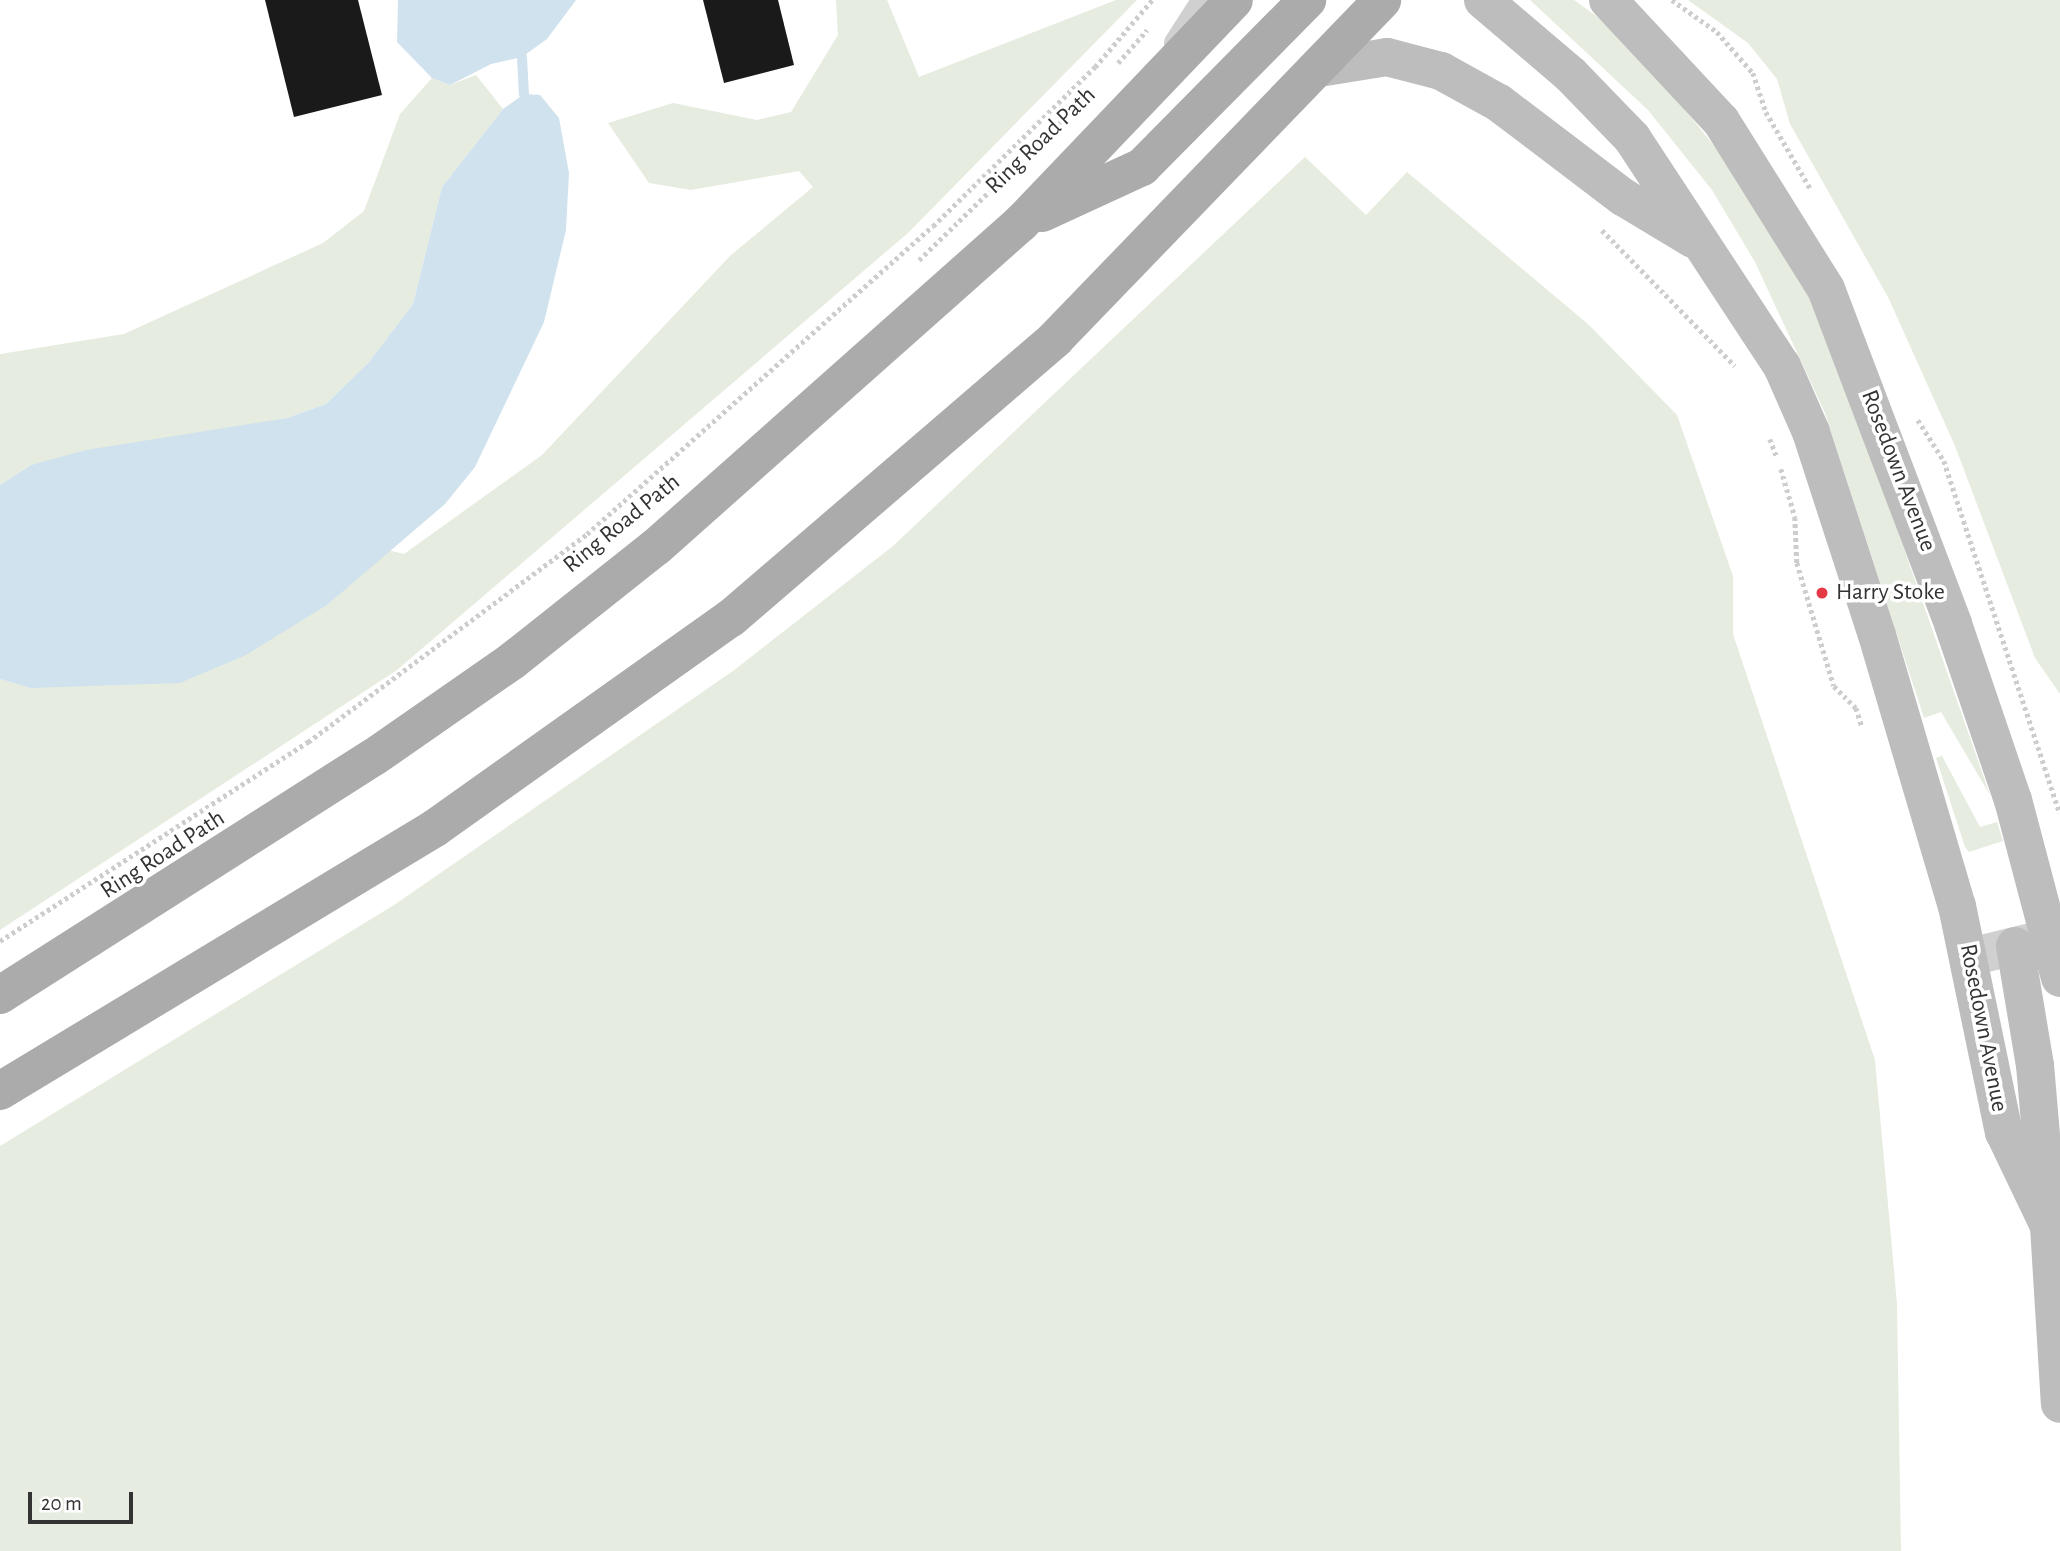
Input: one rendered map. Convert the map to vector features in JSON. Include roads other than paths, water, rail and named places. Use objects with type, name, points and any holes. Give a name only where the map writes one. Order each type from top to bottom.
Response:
[{"type":"main road","points":[[0,995],[363,765],[512,661],[780,442],[1021,223],[1234,0]]},
{"type":"main road","points":[[1021,223],[1142,167],[1307,0]]},
{"type":"main road","points":[[0,1091],[435,828],[731,618],[1055,339],[1382,0]]},
{"type":"street","name":"Rosedown Avenue","points":[[1483,0],[1571,75],[1632,138],[1700,243],[1761,330],[1811,432],[1970,957],[2004,1132],[2049,1226]]},
{"type":"street","name":"Rosedown Avenue","points":[[1620,6],[1721,121],[1826,289],[1918,520],[2013,800],[2055,936],[2060,978]]},
{"type":"street","name":"Rosedown Avenue","points":[[1319,68],[1387,57],[1441,71],[1499,103],[1623,197],[1700,243]]},
{"type":"street","points":[[1970,957],[2055,936]]},
{"type":"street","points":[[2014,946],[2035,1066],[2049,1226]]},
{"type":"street","name":"Rosedown Avenue","points":[[2060,1177],[2049,1226],[2060,1404]]},
{"type":"lane","points":[[1127,115],[1201,0]]},
{"type":"water","points":[[398,0],[576,0],[547,39],[522,57],[491,64],[450,85],[432,78],[397,42]]},
{"type":"water","points":[[524,94],[540,95],[559,118],[569,173],[566,230],[544,322],[475,467],[445,504],[327,605],[246,655],[180,683],[30,688],[0,679],[0,485],[31,465],[86,450],[287,418],[326,404],[369,362],[413,304],[442,187],[503,109]]},
{"type":"waterway","points":[[522,57],[524,94]]},
{"type":"place","name":"Harry Stoke","points":[[1822,593]]}]
